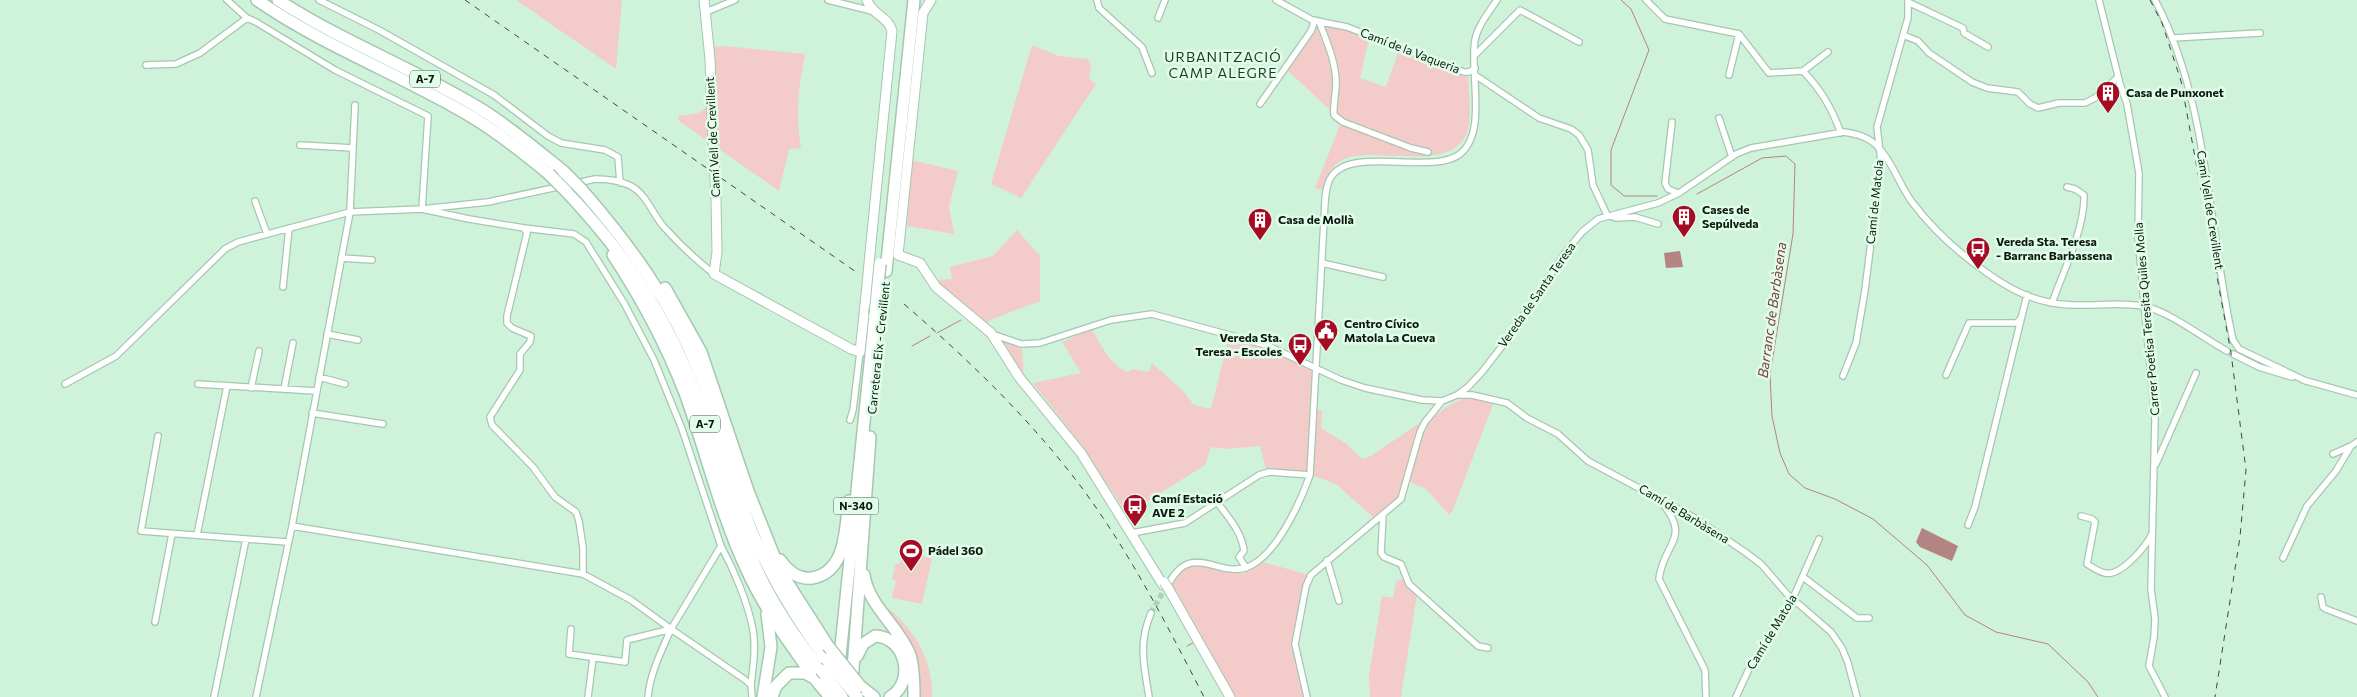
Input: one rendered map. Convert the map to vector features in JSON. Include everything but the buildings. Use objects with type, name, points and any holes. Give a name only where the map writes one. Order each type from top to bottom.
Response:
[{"type":"highway","name":"A-7","points":[[257,0],[324,42],[474,118],[525,154],[549,174],[566,190],[619,251],[648,293],[661,317],[697,398],[732,505],[756,569],[776,607],[819,678],[843,697]]},
{"type":"highway","name":"A-7","points":[[278,0],[348,41],[440,86],[483,110],[520,135],[563,171],[617,230],[659,290],[686,341],[710,399],[735,484],[752,531],[773,577],[826,659],[859,691]]},
{"type":"highway","name":"Carretera Elx - Crevillent","points":[[883,268],[905,0]]},
{"type":"highway","name":"Carretera Elx - Crevillent","points":[[836,697],[876,321],[914,0]]},
{"type":"highway","points":[[580,206],[634,287],[663,340],[685,394],[725,520],[762,601],[819,678],[830,697]]},
{"type":"highway","points":[[617,230],[660,279],[695,338],[714,386],[748,491],[784,578],[859,691],[874,697]]},
{"type":"highway","name":"Carretera Elx - Crevillent","points":[[843,697],[870,437],[876,321]]},
{"type":"highway","points":[[830,697],[859,420],[876,321]]},
{"type":"highway","points":[[851,697],[870,437]]},
{"type":"highway","points":[[770,547],[787,570],[798,576],[810,578],[831,570],[837,562],[842,543],[851,487]]},
{"type":"highway","points":[[863,544],[863,568],[866,585],[870,596],[904,643],[910,656],[914,697]]},
{"type":"highway","points":[[762,601],[770,630],[771,647],[763,697]]},
{"type":"highway","points":[[853,675],[856,656],[863,644],[875,636],[888,639],[899,650],[905,667],[903,686],[890,697]]},
{"type":"highway","points":[[772,697],[776,686],[789,674],[805,674],[819,678]]},
{"type":"street","points":[[227,0],[247,18],[335,70],[428,116],[422,209]]},
{"type":"street","points":[[319,0],[379,30],[494,95],[548,136],[561,143],[605,150],[618,157],[620,183]]},
{"type":"street","name":"Camí Vell de Crevillent","points":[[704,0],[716,199],[717,252],[714,274]]},
{"type":"street","points":[[706,12],[735,0]]},
{"type":"street","points":[[828,0],[872,11],[885,19],[892,31],[860,352],[853,410],[850,420]]},
{"type":"street","points":[[867,0],[872,11]]},
{"type":"street","points":[[931,0],[923,13],[898,250],[900,256],[920,263],[936,287],[993,334],[1019,377],[1082,453],[1166,586],[1229,697]]},
{"type":"street","points":[[1096,0],[1100,8],[1142,47],[1152,73]]},
{"type":"street","points":[[1158,18],[1165,0]]},
{"type":"street","name":"Camí de la Vaqueria","points":[[1276,0],[1317,21],[1347,28],[1464,72],[1475,72],[1475,39],[1482,22],[1497,0]]},
{"type":"street","points":[[1646,0],[1665,19],[1739,34],[1769,73],[1803,71],[1828,52]]},
{"type":"street","name":"Carrer Poetisa Teresita Quiles Molla","points":[[2099,0],[2118,77],[2127,104],[2139,173],[2138,238],[2154,389],[2151,604],[2154,619],[2154,637],[2149,666],[2165,697]]},
{"type":"street","name":"Camí Vell de Crevillent","points":[[2155,0],[2172,38],[2194,110],[2233,340],[2239,349],[2306,381]]},
{"type":"street","points":[[1908,1],[1963,28],[1964,33],[1988,47]]},
{"type":"street","name":"Camí de Matola","points":[[1843,376],[1856,343],[1865,290],[1881,161],[1877,128],[1904,35],[1908,18],[1908,1]]},
{"type":"street","points":[[1474,56],[1520,10],[1579,42]]},
{"type":"street","points":[[146,65],[176,64],[200,53],[247,18]]},
{"type":"street","points":[[1260,104],[1317,21]]},
{"type":"street","points":[[1317,21],[1333,64],[1336,83],[1333,104],[1334,115],[1342,122],[1411,148],[1428,152]]},
{"type":"street","points":[[2172,38],[2260,33]]},
{"type":"street","points":[[1728,74],[1739,34]]},
{"type":"street","points":[[1904,35],[1918,41],[1928,53],[1972,82],[1987,88],[2018,92],[2030,104],[2038,108],[2059,103],[2085,103],[2095,98],[2118,77]]},
{"type":"street","points":[[1803,71],[1820,89],[1832,110],[1841,133]]},
{"type":"street","points":[[1475,72],[1539,118],[1572,129],[1579,135],[1588,150],[1593,185],[1607,215],[1616,218],[1635,218],[1658,224]]},
{"type":"street","points":[[1166,586],[1177,571],[1191,563],[1203,561],[1231,569],[1246,568],[1269,552],[1301,500],[1310,475],[1326,192],[1330,179],[1338,170],[1360,162],[1439,162],[1460,154],[1470,141],[1475,125],[1475,72]]},
{"type":"street","points":[[256,697],[287,542],[292,526],[350,212],[355,104]]},
{"type":"street","points":[[1719,118],[1732,157]]},
{"type":"street","points":[[1672,122],[1665,183],[1668,189],[1678,193]]},
{"type":"street","name":"Vereda de Santa Teresa","points":[[993,334],[1021,344],[1040,343],[1111,320],[1152,314],[1266,345],[1341,380],[1365,388],[1422,400],[1442,401],[1457,395],[1468,387],[1494,356],[1582,232],[1607,215],[1644,208],[1678,193],[1732,157],[1758,147],[1841,133],[1857,134],[1878,147],[1912,202],[1934,228],[1962,254],[1990,276],[2027,295],[2052,303],[2144,306],[2171,317],[2227,351]]},
{"type":"street","points":[[300,144],[353,148]]},
{"type":"street","points":[[65,384],[116,356],[225,249],[238,242],[350,212],[422,209],[517,198],[595,179],[613,179],[629,185],[643,196],[662,224],[681,246],[714,274],[851,349],[860,352]]},
{"type":"street","points":[[2052,303],[2080,222],[2084,200],[2081,192],[2067,187]]},
{"type":"street","points":[[255,201],[267,234]]},
{"type":"street","points":[[422,209],[524,228],[574,234],[586,242],[654,360],[682,428],[721,546],[734,571],[753,630],[752,697]]},
{"type":"street","points":[[283,287],[289,228]]},
{"type":"street","points":[[524,228],[527,233],[507,316],[508,323],[512,328],[531,336],[530,342],[520,354],[520,370],[490,417],[492,425],[533,467],[555,497],[576,512],[583,548],[582,574]]},
{"type":"street","points":[[341,258],[372,260]]},
{"type":"street","points":[[1322,263],[1383,278]]},
{"type":"street","points":[[1968,525],[1975,507],[2027,295]]},
{"type":"street","points":[[1946,375],[1969,322],[2017,323],[2022,316]]},
{"type":"street","points":[[327,334],[358,340]]},
{"type":"street","points":[[284,389],[293,344]]},
{"type":"street","points":[[251,388],[259,351]]},
{"type":"street","points":[[2234,354],[2259,367],[2357,394]]},
{"type":"street","points":[[2154,468],[2196,373]]},
{"type":"street","points":[[319,376],[345,384]]},
{"type":"street","points":[[198,384],[316,391]]},
{"type":"street","points":[[197,536],[227,386]]},
{"type":"street","name":"Camí de Barbàsena","points":[[1457,395],[1472,395],[1507,403],[1527,418],[1558,434],[1588,461],[1695,518],[1745,552],[1831,632],[1842,648],[1857,697]]},
{"type":"street","points":[[1307,697],[1295,644],[1311,575],[1401,499],[1420,432],[1425,422],[1442,401]]},
{"type":"street","points":[[312,413],[383,424]]},
{"type":"street","points":[[158,436],[141,531],[287,542]]},
{"type":"street","points":[[2333,454],[2354,444]]},
{"type":"street","points":[[2283,558],[2307,506],[2340,466],[2354,444]]},
{"type":"street","points":[[1133,533],[1185,523],[1259,475],[1270,472],[1310,475]]},
{"type":"street","points":[[1659,500],[1673,516],[1676,531],[1659,579],[1705,670],[1706,697]]},
{"type":"street","points":[[1217,502],[1236,527],[1244,551],[1239,557],[1246,568]]},
{"type":"street","points":[[1383,514],[1381,554],[1401,564],[1410,584],[1446,620],[1478,646],[1488,648]]},
{"type":"street","points":[[2081,516],[2092,519],[2094,522],[2087,564],[2104,573],[2110,574],[2128,564],[2145,547],[2152,533]]},
{"type":"street","points":[[292,526],[582,574],[631,600],[751,685]]},
{"type":"street","points":[[155,622],[172,534]]},
{"type":"street","points":[[214,697],[246,539]]},
{"type":"street","name":"Camí de Matola","points":[[1736,697],[1753,662],[1793,598],[1819,540]]},
{"type":"street","points":[[648,697],[656,665],[671,629],[721,546]]},
{"type":"street","points":[[1327,560],[1339,601]]},
{"type":"street","points":[[1803,576],[1857,618],[1869,618]]},
{"type":"street","points":[[2321,597],[2323,606],[2326,609],[2357,621]]},
{"type":"street","points":[[1149,697],[1142,648],[1144,633],[1151,613]]},
{"type":"street","points":[[571,629],[569,654],[625,662],[627,640],[671,629]]},
{"type":"street","points":[[588,697],[593,658]]},
{"type":"shaded area","points":[[516,0],[622,0],[616,69]]},
{"type":"shaded area","points":[[1310,22],[1346,29],[1369,38],[1360,78],[1386,87],[1399,50],[1468,76],[1470,115],[1465,137],[1456,147],[1442,153],[1427,156],[1373,155],[1344,159],[1333,168],[1322,190],[1315,188],[1340,125],[1333,121],[1329,109],[1287,70]]},
{"type":"shaded area","points":[[1032,45],[1059,56],[1088,59],[1091,65],[1089,79],[1096,84],[1021,198],[991,184]]},
{"type":"shaded area","points":[[724,46],[805,54],[801,78],[798,123],[801,148],[789,149],[779,191],[679,121],[678,116],[698,113],[708,106],[710,47]]},
{"type":"shaded area","points":[[911,160],[958,171],[949,207],[954,234],[907,226]]},
{"type":"shaded area","points":[[1017,230],[1040,256],[1040,301],[990,320],[986,324],[937,282],[938,280],[952,279],[950,267],[993,256]]},
{"type":"shaded area","points":[[1680,251],[1683,267],[1666,268],[1664,253]]},
{"type":"shaded area","points":[[1090,330],[1093,331],[1111,360],[1121,369],[1127,372],[1133,369],[1149,372],[1152,363],[1183,391],[1194,405],[1211,409],[1228,341],[1226,337],[1262,347],[1286,357],[1319,374],[1317,410],[1322,410],[1321,428],[1345,443],[1362,459],[1371,456],[1421,422],[1398,497],[1392,505],[1374,518],[1336,484],[1314,476],[1266,469],[1260,446],[1226,449],[1211,447],[1205,465],[1127,514],[1080,443],[1033,383],[1081,373],[1062,342]]},
{"type":"shaded area","points":[[1000,340],[1022,349],[1024,375]]},
{"type":"shaded area","points":[[1465,398],[1494,402],[1452,512],[1449,515],[1426,489],[1410,482],[1419,441],[1430,421],[1450,405]]},
{"type":"shaded area","points":[[1922,528],[1958,546],[1952,561],[1920,547],[1916,542]]},
{"type":"shaded area","name":"Pádel 360","points":[[902,552],[932,558],[922,604],[892,598],[896,580],[892,579],[896,563],[900,564]]},
{"type":"shaded area","points":[[1263,562],[1309,575],[1296,653],[1305,697],[1233,697],[1169,587],[1179,574],[1188,567],[1204,565],[1221,571],[1242,573],[1248,572]]},
{"type":"shaded area","points":[[1406,579],[1417,594],[1401,697],[1370,697],[1369,675],[1382,596],[1393,598],[1396,581]]},
{"type":"shaded area","points":[[889,609],[907,627],[921,648],[932,684],[932,697],[918,697],[887,610]]},
{"type":"waterway","name":"Barranc de Barbàsena","points":[[1621,0],[1631,9],[1649,50],[1611,150],[1611,185],[1624,196],[1657,196]]},
{"type":"waterway","name":"Barranc de Barbàsena","points":[[1697,194],[1762,158],[1786,156],[1795,164],[1793,234],[1770,374],[1772,416],[1780,453],[1789,474],[1805,488],[1835,499],[1873,519],[1927,565],[1965,615],[1996,632],[2048,644],[2088,682],[2098,697]]},
{"type":"waterway","points":[[937,333],[961,320]]},
{"type":"waterway","points":[[912,346],[930,336]]},
{"type":"waterway","points":[[1187,646],[1193,643]]},
{"type":"tunnel","points":[[1151,613],[1167,585]]},
{"type":"railway","points":[[465,0],[859,274]]},
{"type":"railway","points":[[2150,0],[2162,23],[2181,81],[2231,353],[2246,470],[2240,537],[2215,697]]},
{"type":"railway","points":[[904,304],[998,391],[1041,438],[1082,488],[1132,564],[1162,616],[1204,697]]},
{"type":"place","name":"Casa de Punxonet","points":[[2108,114]]},
{"type":"place","name":"Cases de Sepúlveda","points":[[1684,238]]},
{"type":"place","name":"Casa de Mollà","points":[[1260,241]]},
{"type":"place","name":"Vereda Sta. Teresa - Barranc Barbassena","points":[[1978,270]]},
{"type":"place","name":"Centro Cívico Matola La Cueva","points":[[1326,352]]},
{"type":"place","name":"Vereda Sta. Teresa - Escoles","points":[[1300,366]]},
{"type":"place","name":"Camí Estació AVE 2","points":[[1135,527]]},
{"type":"place","name":"Pádel 360","points":[[911,572]]},
{"type":"district","name":"URBANITZACIÓ CAMP ALEGRE","points":[[1223,66]]}]
